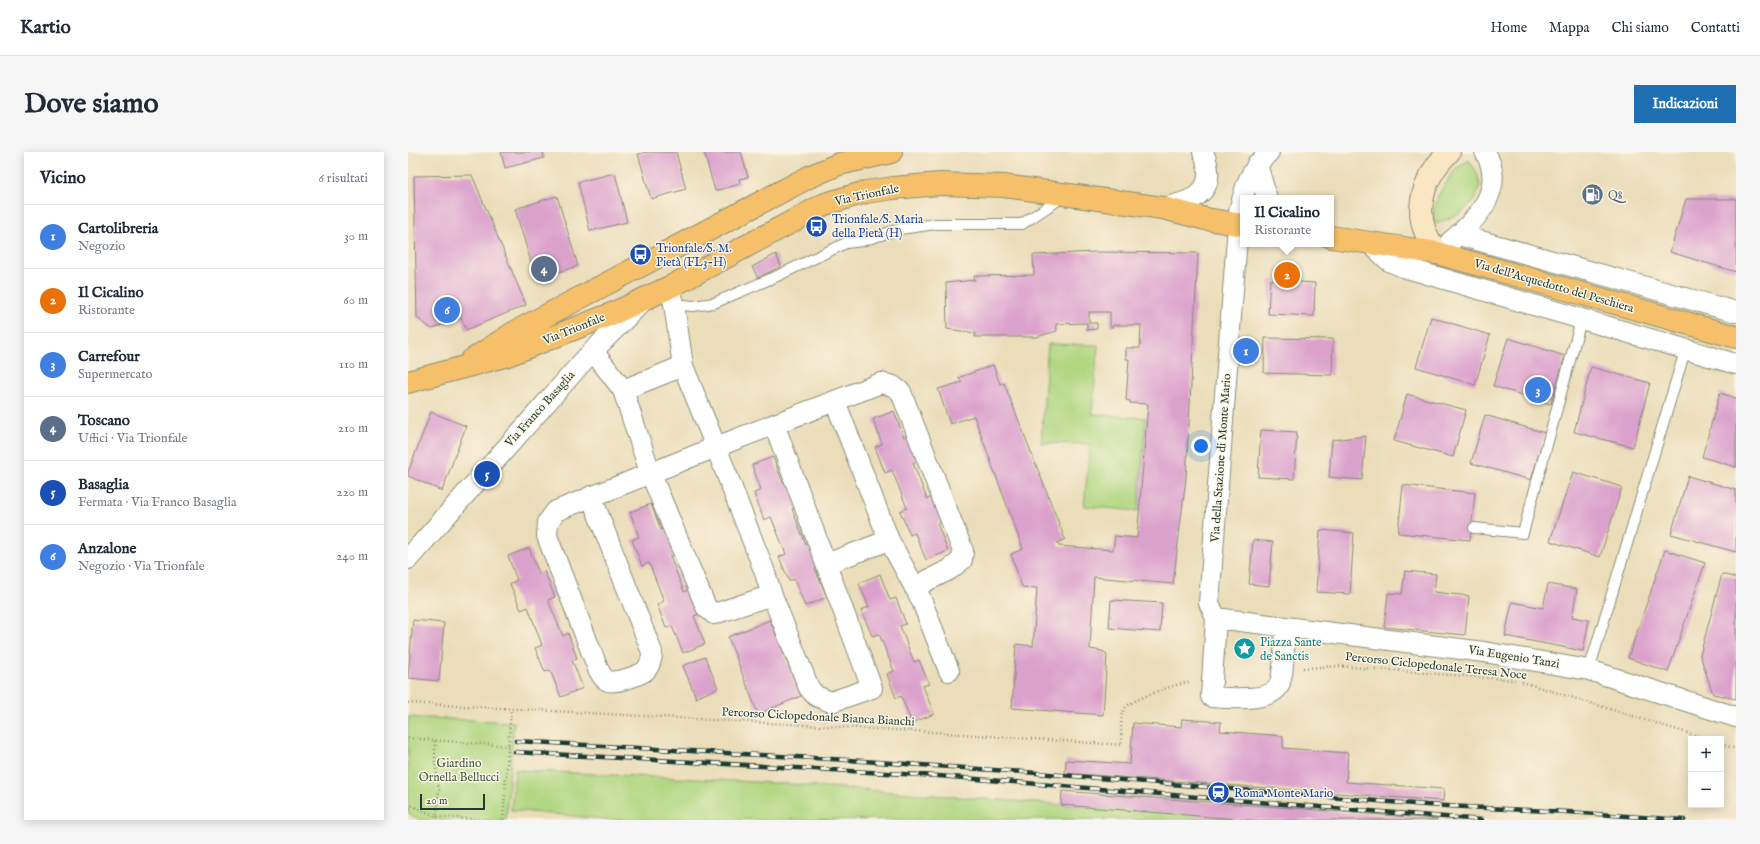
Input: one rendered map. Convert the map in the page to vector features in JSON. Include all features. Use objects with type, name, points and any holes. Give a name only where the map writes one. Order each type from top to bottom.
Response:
[{"type":"main road","name":"Via Trionfale","points":[[463,367],[515,332],[789,186],[839,164],[891,152]]},
{"type":"main road","points":[[1437,253],[1425,231],[1421,216],[1421,202],[1426,185],[1434,170],[1449,152]]},
{"type":"main road","name":"Via Trionfale","points":[[408,382],[512,354],[645,299],[672,295],[825,204],[854,195],[893,188],[946,184],[1004,186],[1163,208]]},
{"type":"main road","points":[[1163,208],[1240,225]]},
{"type":"main road","name":"Via dell'Acquedotto del Peschiera","points":[[1334,237],[1437,253],[1736,337]]},
{"type":"street","name":"Via Trionfale","points":[[1163,208],[1190,200],[1198,195],[1205,187],[1208,174],[1207,162],[1203,152]]},
{"type":"street","points":[[1437,253],[1458,236],[1481,212],[1491,194],[1493,175],[1485,152]]},
{"type":"street","points":[[1263,158],[1267,195]]},
{"type":"street","points":[[1244,195],[1246,186],[1263,158]]},
{"type":"street","points":[[1240,208],[1240,225]]},
{"type":"street","name":"Via della Stazione di Monte Mario","points":[[1216,618],[1210,603],[1240,225]]},
{"type":"street","name":"Via dell'Acquedotto del Peschiera","points":[[1458,236],[1736,312]]},
{"type":"street","name":"Via dell'Acquedotto del Peschiera","points":[[1370,243],[1382,255],[1396,265],[1685,351],[1736,364]]},
{"type":"street","points":[[672,295],[683,366],[764,570],[772,595],[809,688],[816,696],[831,702],[872,688],[774,424]]},
{"type":"street","name":"Via Franco Basaglia","points":[[408,559],[593,351],[645,299]]},
{"type":"street","points":[[593,351],[623,390],[650,472],[706,607],[714,614],[772,595]]},
{"type":"street","points":[[623,390],[683,366]]},
{"type":"street","points":[[591,496],[652,652],[652,660],[643,673],[614,683],[604,679],[598,669],[547,536],[548,522],[556,511],[591,496],[650,472],[881,383],[893,386],[901,392],[963,551],[962,560],[949,570],[914,587]]},
{"type":"street","points":[[835,402],[889,540],[921,599],[949,671]]},
{"type":"street","points":[[826,564],[889,540]]},
{"type":"street","points":[[1216,618],[1286,627],[1282,671],[1278,687],[1254,698],[1211,697],[1216,618]]},
{"type":"street","name":"Via Eugenio Tanzi","points":[[1286,627],[1484,652],[1589,670],[1736,717]]},
{"type":"lane","points":[[672,295],[693,306],[714,303],[775,277],[846,243],[862,241],[900,229],[936,224],[1022,224],[1067,194]]},
{"type":"lane","name":"Via dell'Acquedotto del Peschiera","points":[[1474,528],[1523,533],[1581,320]]},
{"type":"lane","points":[[1589,670],[1685,351]]},
{"type":"path","name":"Percorso Ciclopedonale Teresa Noce","points":[[1282,671],[1339,666],[1519,681],[1677,728],[1699,736]]},
{"type":"path","name":"Percorso Ciclopedonale Bianca Bianchi","points":[[408,703],[675,719],[932,732],[1121,745],[1122,716],[1130,704],[1160,691],[1187,682]]},
{"type":"path","points":[[503,820],[511,709]]},
{"type":"path","points":[[408,738],[509,746]]},
{"type":"path","points":[[435,741],[435,762],[439,789],[436,820]]},
{"type":"path","points":[[1724,745],[1736,749]]},
{"type":"path","points":[[408,804],[436,816],[480,820]]},
{"type":"green space","points":[[1469,160],[1477,173],[1480,185],[1475,199],[1461,213],[1436,224],[1432,217],[1438,196],[1455,169]]},
{"type":"green space","points":[[1048,344],[1098,345],[1092,414],[1146,418],[1138,511],[1084,506],[1090,444],[1041,443]]},
{"type":"green space","name":"Giardino Ornella Bellucci","points":[[408,717],[514,722],[506,820],[420,820],[408,813]]},
{"type":"green space","points":[[515,770],[775,783],[1249,819],[613,820],[511,810]]},
{"type":"building","points":[[501,152],[543,152],[544,158],[505,168]]},
{"type":"building","points":[[647,152],[676,152],[686,189],[651,199],[638,154]]},
{"type":"building","points":[[704,152],[741,152],[748,177],[739,179],[740,184],[715,191]]},
{"type":"building","points":[[615,173],[627,222],[590,231],[578,182]]},
{"type":"building","points":[[472,175],[526,305],[466,330],[461,317],[432,329],[417,318],[414,176]]},
{"type":"building","points":[[557,196],[578,266],[536,279],[515,209]]},
{"type":"building","points":[[1686,199],[1736,199],[1736,272],[1670,252]]},
{"type":"building","points":[[1095,252],[1198,253],[1186,478],[1173,584],[1094,577],[1090,649],[1102,651],[1107,654],[1103,715],[1012,708],[1016,644],[1033,646],[1037,588],[1022,587],[1011,554],[1023,549],[974,416],[950,424],[938,389],[962,382],[958,378],[993,365],[1000,384],[1004,383],[1065,539],[1057,543],[1059,546],[1113,550],[1115,536],[1137,538],[1148,404],[1130,403],[1130,401],[1126,400],[1129,359],[1126,359],[1126,348],[1140,348],[1141,325],[1113,325],[1113,327],[1110,327],[1110,312],[1089,312],[1089,323],[1097,323],[1097,329],[1087,330],[1087,323],[1056,324],[1057,331],[1036,337],[975,337],[975,333],[947,329],[946,283],[975,280],[974,276],[1034,275],[1033,255]]},
{"type":"building","points":[[776,254],[781,266],[758,278],[752,267]]},
{"type":"building","points":[[1270,280],[1315,283],[1314,316],[1268,314]]},
{"type":"building","points":[[1431,317],[1490,335],[1475,385],[1416,367]]},
{"type":"building","points":[[1265,338],[1333,339],[1332,375],[1264,373]]},
{"type":"building","points":[[1508,338],[1565,356],[1551,404],[1493,386]]},
{"type":"building","points":[[1591,367],[1650,383],[1633,447],[1574,432]]},
{"type":"building","points":[[1720,393],[1736,398],[1736,467],[1702,457]]},
{"type":"building","points":[[1407,394],[1466,410],[1453,457],[1394,441]]},
{"type":"building","points":[[894,411],[904,437],[909,435],[920,461],[913,463],[927,499],[933,497],[942,521],[937,523],[948,551],[926,560],[915,533],[910,535],[900,511],[907,508],[892,470],[885,473],[875,447],[882,444],[873,419]]},
{"type":"building","points":[[431,412],[466,426],[442,491],[408,476],[408,472]]},
{"type":"building","points":[[1485,415],[1545,433],[1531,480],[1471,463]]},
{"type":"building","points":[[1261,430],[1297,432],[1294,479],[1258,477]]},
{"type":"building","points":[[1366,436],[1362,480],[1329,477],[1332,440]]},
{"type":"building","points":[[773,457],[783,483],[788,481],[799,507],[792,509],[806,545],[812,543],[821,567],[815,569],[827,597],[805,606],[794,579],[789,581],[779,557],[786,554],[771,517],[764,520],[754,493],[761,490],[752,465]]},
{"type":"building","points":[[1573,472],[1622,487],[1600,557],[1550,541]]},
{"type":"building","points":[[1688,476],[1736,490],[1736,552],[1671,534]]},
{"type":"building","points":[[1403,485],[1475,493],[1470,540],[1398,533]]},
{"type":"building","points":[[651,504],[661,530],[666,527],[676,554],[670,556],[684,592],[690,589],[699,614],[694,616],[705,644],[683,653],[672,626],[666,628],[657,604],[664,601],[649,563],[642,566],[632,540],[639,537],[630,512]]},
{"type":"building","points":[[1320,530],[1354,533],[1350,594],[1316,592]]},
{"type":"building","points":[[1253,540],[1273,542],[1269,586],[1249,584]]},
{"type":"building","points":[[529,548],[539,574],[544,571],[555,597],[548,600],[563,636],[568,633],[577,658],[572,660],[583,688],[561,697],[550,670],[545,672],[535,648],[542,645],[528,607],[521,610],[510,584],[517,580],[508,556]]},
{"type":"building","points":[[1665,550],[1705,563],[1668,672],[1628,658]]},
{"type":"building","points":[[1405,571],[1436,574],[1434,592],[1469,596],[1465,635],[1384,627],[1388,593],[1402,594]]},
{"type":"building","points":[[880,574],[890,600],[896,598],[906,624],[900,626],[914,662],[919,660],[929,684],[923,686],[934,714],[912,723],[901,696],[896,698],[887,674],[894,671],[879,634],[872,636],[861,610],[869,607],[859,583]]},
{"type":"building","points":[[1722,574],[1736,578],[1736,699],[1713,694],[1700,655]]},
{"type":"building","points":[[1548,584],[1577,589],[1572,617],[1589,620],[1583,651],[1505,636],[1512,602],[1543,608]]},
{"type":"building","points":[[1111,600],[1162,603],[1160,632],[1109,628]]},
{"type":"building","points":[[413,620],[444,623],[439,681],[408,678]]},
{"type":"building","points":[[770,620],[801,696],[758,714],[728,637]]},
{"type":"building","points":[[705,657],[718,688],[696,698],[683,666]]},
{"type":"building","points":[[1182,719],[1221,722],[1220,731],[1283,736],[1283,748],[1348,753],[1346,782],[1444,789],[1443,801],[1065,773],[1066,760],[1130,764],[1133,723],[1181,727]]},
{"type":"building","points":[[1062,791],[1437,820],[1249,820],[1061,805]]},
{"type":"railway","points":[[516,741],[848,760],[1024,772],[1426,805],[1568,812],[1684,820]]},
{"type":"railway","points":[[515,752],[939,776],[1482,820]]},
{"type":"place","name":"Q8","points":[[1593,195]]},
{"type":"place","name":"Trionfale/S. Maria della Pietà (H)","points":[[817,226]]},
{"type":"place","name":"Trionfale/S. M. Pietà (FL3-H)","points":[[641,255]]},
{"type":"place","name":"Toscano","points":[[544,269]]},
{"type":"place","name":"Il Cicalino","points":[[1287,275]]},
{"type":"place","name":"Anzalone","points":[[447,310]]},
{"type":"place","name":"Cartolibreria","points":[[1246,351]]},
{"type":"place","name":"Carrefour","points":[[1538,390]]},
{"type":"place","name":"Basaglia","points":[[487,474]]},
{"type":"place","name":"Piazza Sante de Sanctis","points":[[1245,649]]},
{"type":"place","name":"Roma Monte Mario","points":[[1218,793]]}]
